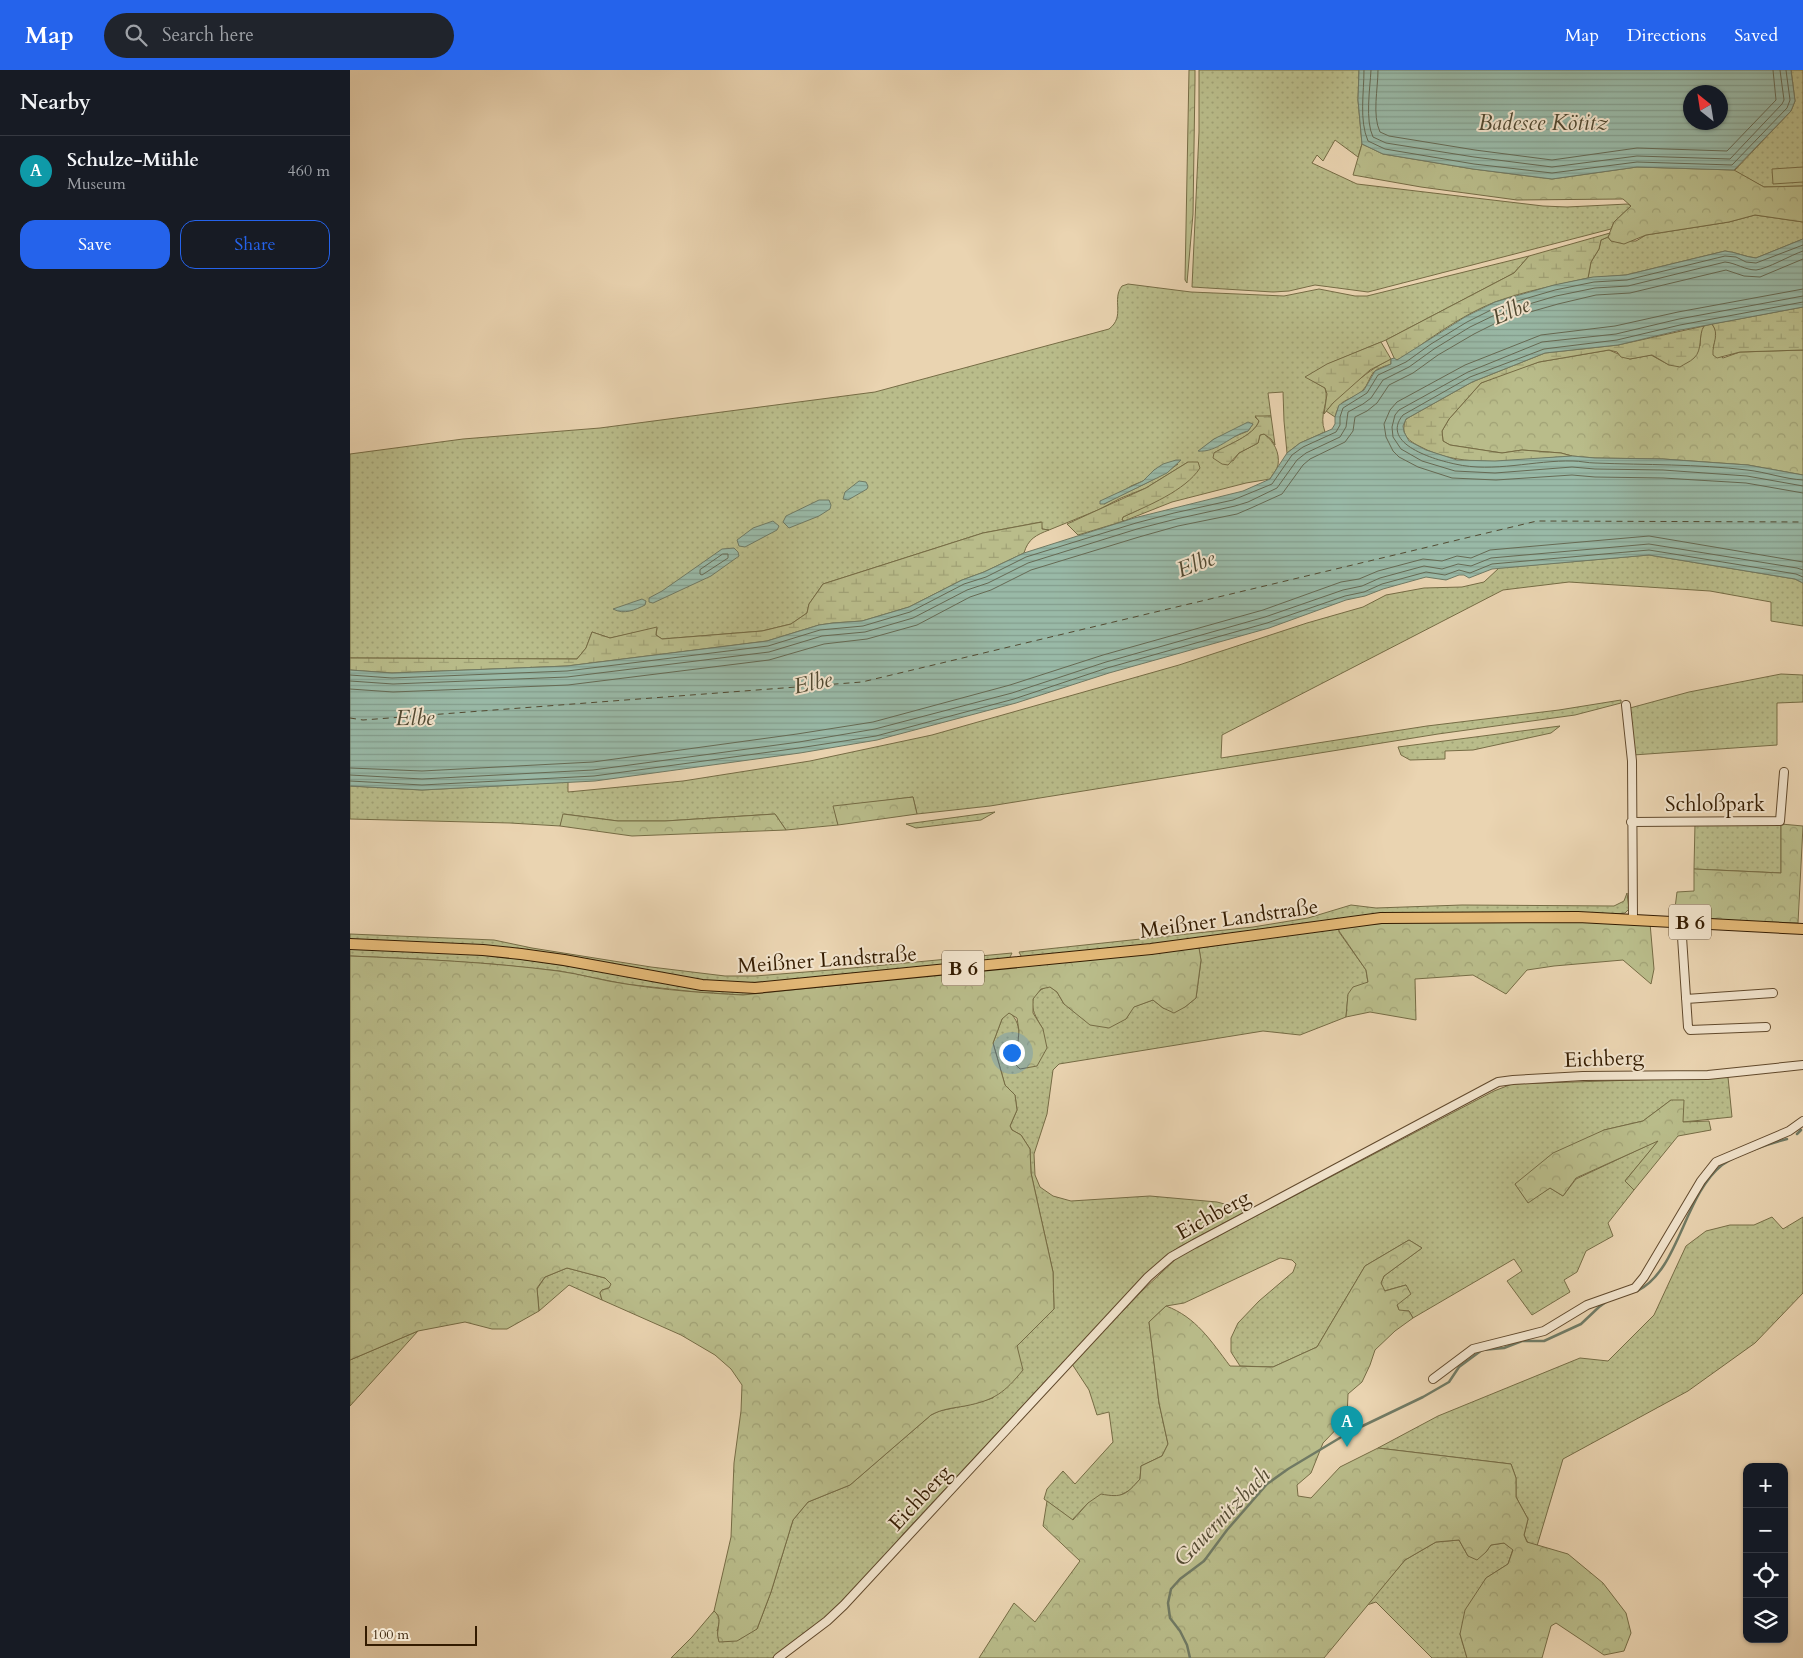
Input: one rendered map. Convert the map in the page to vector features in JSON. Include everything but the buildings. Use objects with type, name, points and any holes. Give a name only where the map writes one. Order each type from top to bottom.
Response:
[{"type":"main road","name":"Meißner Landstraße","points":[[350,944],[483,950],[521,954],[702,985],[755,988],[1151,949],[1381,918],[1632,918]]},
{"type":"main road","name":"B 6","points":[[1632,918],[1734,927],[1803,929]]},
{"type":"street","points":[[1626,705],[1632,760],[1632,918]]},
{"type":"street","name":"Schloßpark","points":[[1631,822],[1780,821],[1784,772]]},
{"type":"street","points":[[1681,922],[1688,1027],[1690,1030],[1766,1026]]},
{"type":"street","points":[[1686,999],[1773,993]]},
{"type":"street","name":"Eichberg","points":[[778,1658],[844,1606],[1148,1277],[1171,1257],[1498,1082],[1582,1076],[1708,1075],[1803,1065]]},
{"type":"street","points":[[1433,1379],[1473,1349],[1544,1331],[1587,1305],[1636,1288],[1700,1181],[1716,1162],[1789,1131],[1803,1121]]},
{"type":"green space","points":[[1189,70],[1195,70],[1195,80],[1193,214],[1187,283],[1185,280]]},
{"type":"green space","points":[[1199,70],[1359,70],[1358,100],[1362,144],[1358,157],[1335,140],[1323,161],[1317,155],[1312,163],[1357,184],[1543,206],[1567,207],[1628,204],[1631,206],[1614,222],[1611,229],[1368,292],[1315,285],[1289,291],[1273,292],[1192,287],[1199,132]]},
{"type":"green space","points":[[1791,70],[1803,70],[1803,186],[1764,187],[1734,171],[1791,111],[1795,101]]},
{"type":"green space","points":[[1362,144],[1383,154],[1473,169],[1552,179],[1637,167],[1734,170],[1764,187],[1803,186],[1803,222],[1755,215],[1729,222],[1646,235],[1624,244],[1611,241],[1608,237],[1614,222],[1631,206],[1623,199],[1517,200],[1421,187],[1353,175]]},
{"type":"green space","points":[[1803,167],[1803,182],[1773,184],[1772,169]]},
{"type":"green space","points":[[1755,215],[1803,222],[1803,239],[1756,258],[1725,251],[1626,275],[1588,278],[1591,262],[1599,249],[1601,240],[1608,237],[1611,241],[1636,241],[1646,235],[1729,222]]},
{"type":"green space","points":[[1610,233],[1608,237],[1601,240],[1599,249],[1591,262],[1588,278],[1529,291],[1486,306],[1452,324],[1408,355],[1395,360],[1386,340],[1514,273],[1529,256]]},
{"type":"green space","points":[[1529,256],[1514,273],[1386,340],[1328,364],[1306,377],[1325,388],[1326,399],[1323,426],[1325,432],[1300,443],[1287,453],[1283,392],[1268,393],[1271,416],[1255,417],[1259,421],[1252,431],[1240,440],[1214,453],[1233,461],[1239,453],[1258,443],[1260,435],[1264,434],[1273,444],[1278,456],[1277,467],[1270,479],[1246,483],[1172,502],[1124,521],[1122,520],[1123,517],[1140,509],[1188,462],[1146,488],[1049,530],[1042,529],[1041,522],[983,533],[823,584],[809,604],[807,613],[791,624],[762,631],[662,639],[656,635],[657,628],[610,638],[592,632],[586,648],[577,659],[350,658],[350,454],[463,439],[600,428],[875,392],[1109,329],[1117,319],[1119,291],[1122,286],[1128,284],[1191,292],[1284,296],[1319,289],[1355,296],[1367,296]],"holes":[[[1253,424],[1248,431],[1199,451],[1214,439]],[[1178,464],[1152,480],[1104,504],[1131,486],[1143,481],[1154,470]]]},
{"type":"green space","points":[[1803,307],[1803,350],[1740,352],[1717,358],[1713,355],[1716,335],[1712,324]]},
{"type":"green space","points":[[1712,324],[1716,333],[1713,348],[1723,358],[1740,352],[1803,350],[1803,475],[1748,465],[1663,459],[1595,458],[1522,450],[1502,453],[1450,445],[1443,441],[1442,431],[1449,419],[1481,383],[1539,362],[1609,350],[1630,359],[1651,355],[1669,365],[1700,346],[1701,330],[1704,326]]},
{"type":"green space","points":[[1704,326],[1697,355],[1680,367],[1669,365],[1652,355],[1630,359],[1621,357],[1617,352],[1609,350],[1539,362],[1481,383],[1449,419],[1442,431],[1443,441],[1450,445],[1502,453],[1522,450],[1561,453],[1572,456],[1494,462],[1455,459],[1436,454],[1419,446],[1408,439],[1404,432],[1406,419],[1472,382],[1545,353],[1618,345]]},
{"type":"green space","points":[[1381,342],[1391,359],[1370,370],[1333,403],[1324,414],[1327,394],[1325,388],[1305,377],[1327,364]]},
{"type":"green space","points":[[1391,359],[1391,364],[1379,368],[1373,373],[1359,394],[1343,402],[1337,410],[1335,417],[1326,411],[1356,382]]},
{"type":"green space","points":[[1255,416],[1271,416],[1275,445],[1264,434],[1260,435],[1258,443],[1239,453],[1228,465],[1222,464],[1213,458],[1214,453],[1252,431],[1259,421]]},
{"type":"green space","points":[[1188,462],[1198,462],[1200,468],[1185,484],[1165,497],[1123,517],[1122,520],[1124,521],[1078,535],[1067,524],[1146,488]]},
{"type":"green space","points":[[1042,522],[1042,529],[1049,530],[1033,538],[1024,553],[962,580],[909,607],[862,621],[819,625],[767,641],[567,666],[392,673],[350,670],[350,658],[577,659],[586,648],[592,632],[610,638],[657,627],[656,635],[662,639],[762,631],[791,624],[807,613],[809,604],[823,584],[983,533]]},
{"type":"green space","points":[[1649,555],[1795,579],[1803,583],[1803,626],[1771,621],[1771,602],[1710,591],[1569,582],[1503,590],[1222,735],[1221,758],[1427,726],[1559,710],[1621,700],[1621,703],[1575,715],[1438,734],[990,806],[917,814],[913,797],[834,807],[838,825],[786,830],[775,814],[665,821],[618,821],[564,814],[560,826],[350,819],[350,786],[422,790],[568,782],[568,792],[683,781],[810,761],[932,735],[1179,665],[1307,623],[1363,607],[1386,595],[1424,588],[1462,587],[1484,582],[1499,568]]},
{"type":"green space","points":[[1781,674],[1803,675],[1803,702],[1777,703],[1777,745],[1633,755],[1630,708],[1689,692]]},
{"type":"green space","points":[[1560,726],[1551,733],[1473,750],[1445,751],[1445,759],[1410,760],[1401,755],[1398,747]]},
{"type":"green space","points":[[913,797],[917,814],[838,825],[833,806]]},
{"type":"green space","points":[[995,812],[981,820],[916,828],[906,824]]},
{"type":"green space","points":[[563,814],[618,821],[665,821],[775,814],[786,830],[632,836],[560,826]]},
{"type":"green space","points":[[1695,823],[1781,824],[1781,873],[1694,869]]},
{"type":"green space","points":[[1781,824],[1803,826],[1798,923],[1674,916],[1677,892],[1694,891],[1694,869],[1781,873]]},
{"type":"green space","points":[[1627,893],[1629,909],[1625,913],[1617,914],[1367,915],[1212,938],[1022,958],[1019,952],[1253,927],[1308,918],[1351,905],[1376,908],[1462,905],[1614,906],[1624,901]]},
{"type":"green space","points":[[1467,920],[1650,923],[1654,969],[1651,984],[1623,960],[1527,970],[1506,994],[1473,975],[1415,979],[1416,1020],[1370,1012],[1346,1017],[1348,994],[1353,987],[1368,982],[1366,970],[1339,931],[1339,927],[1400,922]]},
{"type":"green space","points":[[1339,927],[1339,932],[1366,970],[1368,983],[1348,995],[1346,1017],[1300,1035],[1263,1031],[1059,1064],[1053,1070],[1047,1114],[1034,1154],[1035,1175],[1040,1187],[1053,1196],[1071,1201],[1150,1196],[1217,1202],[1240,1208],[1243,1213],[1179,1247],[1166,1256],[1139,1281],[904,1533],[849,1597],[820,1622],[772,1658],[671,1658],[714,1611],[718,1615],[719,1620],[717,1631],[757,1629],[771,1592],[793,1520],[808,1502],[850,1485],[931,1415],[939,1411],[993,1398],[1017,1346],[1054,1309],[1053,1272],[1031,1173],[1030,1149],[1021,1135],[1012,1130],[1010,1126],[1017,1110],[1015,1095],[1005,1085],[993,1043],[1002,1019],[1009,1012],[1017,1023],[1019,1044],[1016,1065],[1043,1029],[1033,1010],[1032,1004],[1036,994],[1049,986],[1057,992],[1064,1004],[1126,1019],[1133,1007],[1153,1000],[1163,1008],[1185,1007],[1196,998],[1201,961],[1199,948]]},
{"type":"green space","points":[[350,934],[494,940],[651,967],[725,976],[755,976],[831,970],[1012,953],[1009,959],[801,981],[731,983],[350,940]]},
{"type":"green space","points":[[350,948],[493,955],[743,992],[809,988],[743,995],[696,992],[625,984],[560,971],[492,964],[350,956]]},
{"type":"green space","points":[[1199,948],[1201,960],[1196,998],[1174,1013],[1163,1008],[1153,1000],[1134,1007],[1126,1019],[1109,1028],[1090,1025],[1064,1004],[1057,992],[1050,987],[1041,989],[1033,999],[1033,1013],[1043,1029],[1047,1048],[1037,1066],[1020,1069],[1016,1065],[1019,1031],[1017,1018],[1009,1013],[1002,1019],[993,1043],[1005,1085],[1015,1095],[1017,1110],[1010,1126],[1012,1130],[1021,1135],[1030,1149],[1031,1173],[1053,1272],[1054,1309],[1017,1346],[1023,1370],[1004,1390],[984,1401],[943,1410],[931,1415],[850,1485],[808,1502],[793,1520],[771,1592],[757,1629],[737,1641],[719,1642],[719,1619],[714,1611],[731,1537],[734,1463],[741,1411],[742,1385],[731,1369],[715,1355],[681,1335],[602,1300],[600,1293],[602,1290],[609,1288],[611,1284],[605,1278],[567,1268],[545,1277],[537,1288],[539,1311],[507,1329],[492,1329],[465,1322],[418,1331],[350,1360],[350,956],[506,965],[567,972],[617,983],[655,988],[743,995]]},
{"type":"green space","points":[[1728,1077],[1732,1117],[1683,1122],[1671,1100],[1643,1121],[1604,1130],[1515,1184],[1528,1202],[1550,1188],[1563,1196],[1576,1179],[1659,1140],[1625,1181],[1634,1190],[1608,1223],[1613,1236],[1586,1251],[1577,1272],[1564,1280],[1570,1292],[1532,1315],[1507,1281],[1522,1271],[1514,1259],[1413,1318],[1409,1311],[1399,1311],[1397,1304],[1406,1285],[1384,1291],[1381,1283],[1384,1276],[1422,1248],[1409,1240],[1365,1266],[1317,1347],[1273,1367],[1240,1366],[1231,1352],[1231,1338],[1238,1323],[1259,1301],[1293,1272],[1296,1264],[1292,1260],[1280,1258],[1184,1303],[1166,1306],[1149,1322],[1159,1403],[1168,1444],[1162,1456],[1141,1466],[1140,1479],[1130,1490],[1117,1497],[1088,1503],[1072,1520],[1044,1499],[1047,1489],[1063,1471],[1075,1484],[1113,1442],[1109,1412],[1097,1415],[1089,1390],[1072,1364],[1142,1291],[1178,1257],[1494,1091],[1512,1084]]},
{"type":"green space","points":[[1671,1100],[1684,1100],[1683,1122],[1709,1121],[1711,1130],[1678,1136],[1634,1190],[1625,1181],[1658,1141],[1576,1178],[1563,1196],[1550,1188],[1528,1203],[1515,1184],[1553,1153],[1604,1130],[1643,1121]]},
{"type":"green space","points":[[1772,1217],[1783,1229],[1803,1217],[1803,1293],[1755,1343],[1688,1391],[1563,1459],[1537,1546],[1528,1543],[1524,1535],[1528,1519],[1516,1497],[1516,1478],[1511,1464],[1378,1448],[1438,1416],[1580,1358],[1608,1361],[1654,1315],[1686,1246],[1706,1231],[1730,1225],[1754,1225]]},
{"type":"green space","points":[[1409,1240],[1422,1248],[1384,1276],[1381,1283],[1385,1291],[1406,1285],[1411,1294],[1397,1305],[1399,1310],[1409,1311],[1413,1318],[1395,1331],[1375,1350],[1362,1382],[1348,1394],[1347,1418],[1323,1443],[1311,1473],[1297,1485],[1298,1496],[1311,1498],[1340,1467],[1378,1448],[1511,1464],[1516,1478],[1516,1497],[1528,1519],[1524,1535],[1527,1542],[1568,1554],[1603,1583],[1626,1613],[1631,1633],[1624,1651],[1604,1655],[1556,1623],[1551,1626],[1542,1658],[1467,1658],[1460,1634],[1465,1610],[1486,1578],[1508,1564],[1513,1550],[1504,1543],[1491,1545],[1477,1560],[1468,1556],[1459,1540],[1436,1542],[1405,1560],[1324,1658],[979,1658],[1014,1603],[1035,1622],[1080,1561],[1043,1526],[1047,1501],[1073,1520],[1088,1503],[1101,1494],[1114,1496],[1127,1492],[1140,1479],[1141,1466],[1162,1456],[1168,1444],[1159,1403],[1149,1322],[1166,1306],[1186,1316],[1194,1323],[1230,1366],[1273,1367],[1317,1347],[1365,1266]]},
{"type":"green space","points":[[567,1268],[605,1278],[612,1284],[600,1293],[602,1300],[569,1285],[539,1311],[537,1289],[545,1277]]},
{"type":"green space","points":[[418,1331],[350,1406],[350,1360]]},
{"type":"green space","points":[[1459,1540],[1468,1556],[1486,1552],[1491,1545],[1504,1543],[1513,1549],[1508,1564],[1486,1578],[1460,1634],[1467,1658],[1432,1658],[1376,1602],[1367,1605],[1405,1560],[1436,1542]]},
{"type":"water","name":"Badesee Kötitz","points":[[1359,70],[1791,70],[1795,101],[1791,111],[1734,170],[1637,167],[1552,179],[1473,169],[1383,154],[1362,144],[1358,100]]},
{"type":"water","name":"Elbe","points":[[1803,239],[1803,307],[1681,330],[1618,345],[1545,353],[1472,382],[1406,419],[1403,426],[1409,441],[1426,450],[1457,460],[1495,461],[1572,456],[1663,459],[1748,465],[1803,475],[1803,583],[1795,579],[1649,555],[1492,569],[1469,578],[1464,575],[1446,580],[1426,577],[1346,600],[1269,628],[1109,673],[1016,703],[877,740],[800,753],[595,781],[422,790],[350,786],[350,670],[392,673],[567,666],[767,641],[819,625],[862,621],[909,607],[962,580],[1024,553],[1134,518],[1243,491],[1270,479],[1287,453],[1300,443],[1332,429],[1339,405],[1364,390],[1375,371],[1391,364],[1391,359],[1397,360],[1465,317],[1495,302],[1554,285],[1593,277],[1626,275],[1725,251],[1756,258]]},
{"type":"water","points":[[1248,422],[1253,424],[1248,431],[1218,447],[1198,451],[1214,439]]},
{"type":"water","points":[[1181,460],[1167,473],[1104,504],[1100,504],[1100,501],[1143,481],[1163,464]]},
{"type":"water","points":[[859,481],[866,482],[867,489],[848,500],[843,499],[845,492]]},
{"type":"water","points":[[819,500],[829,500],[830,509],[819,516],[789,528],[783,522],[786,516]]},
{"type":"water","points":[[773,521],[779,526],[777,530],[745,547],[739,546],[737,540],[753,528]]},
{"type":"water","points":[[734,548],[739,556],[711,576],[653,603],[649,602],[649,598],[722,549]]},
{"type":"water","points":[[642,599],[646,601],[645,605],[633,610],[621,612],[613,609]]},
{"type":"waterway","name":"Gauernitzbach","points":[[1797,1134],[1801,1130]]},
{"type":"waterway","name":"Gauernitzbach","points":[[1637,1291],[1651,1281],[1663,1267],[1689,1213],[1709,1178],[1728,1161],[1744,1153],[1787,1139]]},
{"type":"waterway","name":"Gauernitzbach","points":[[1190,1658],[1187,1645],[1180,1631],[1170,1618],[1168,1603],[1171,1589],[1180,1579],[1204,1561],[1227,1530],[1267,1484],[1288,1469],[1348,1433],[1423,1397],[1449,1382],[1459,1367],[1482,1350],[1504,1348],[1522,1341],[1544,1341],[1581,1324],[1606,1302]]},
{"type":"ferry route","points":[[350,718],[363,720],[862,682],[1537,521],[1803,522]]},
{"type":"place","name":"Schulze-Mühle","points":[[1347,1447]]}]
